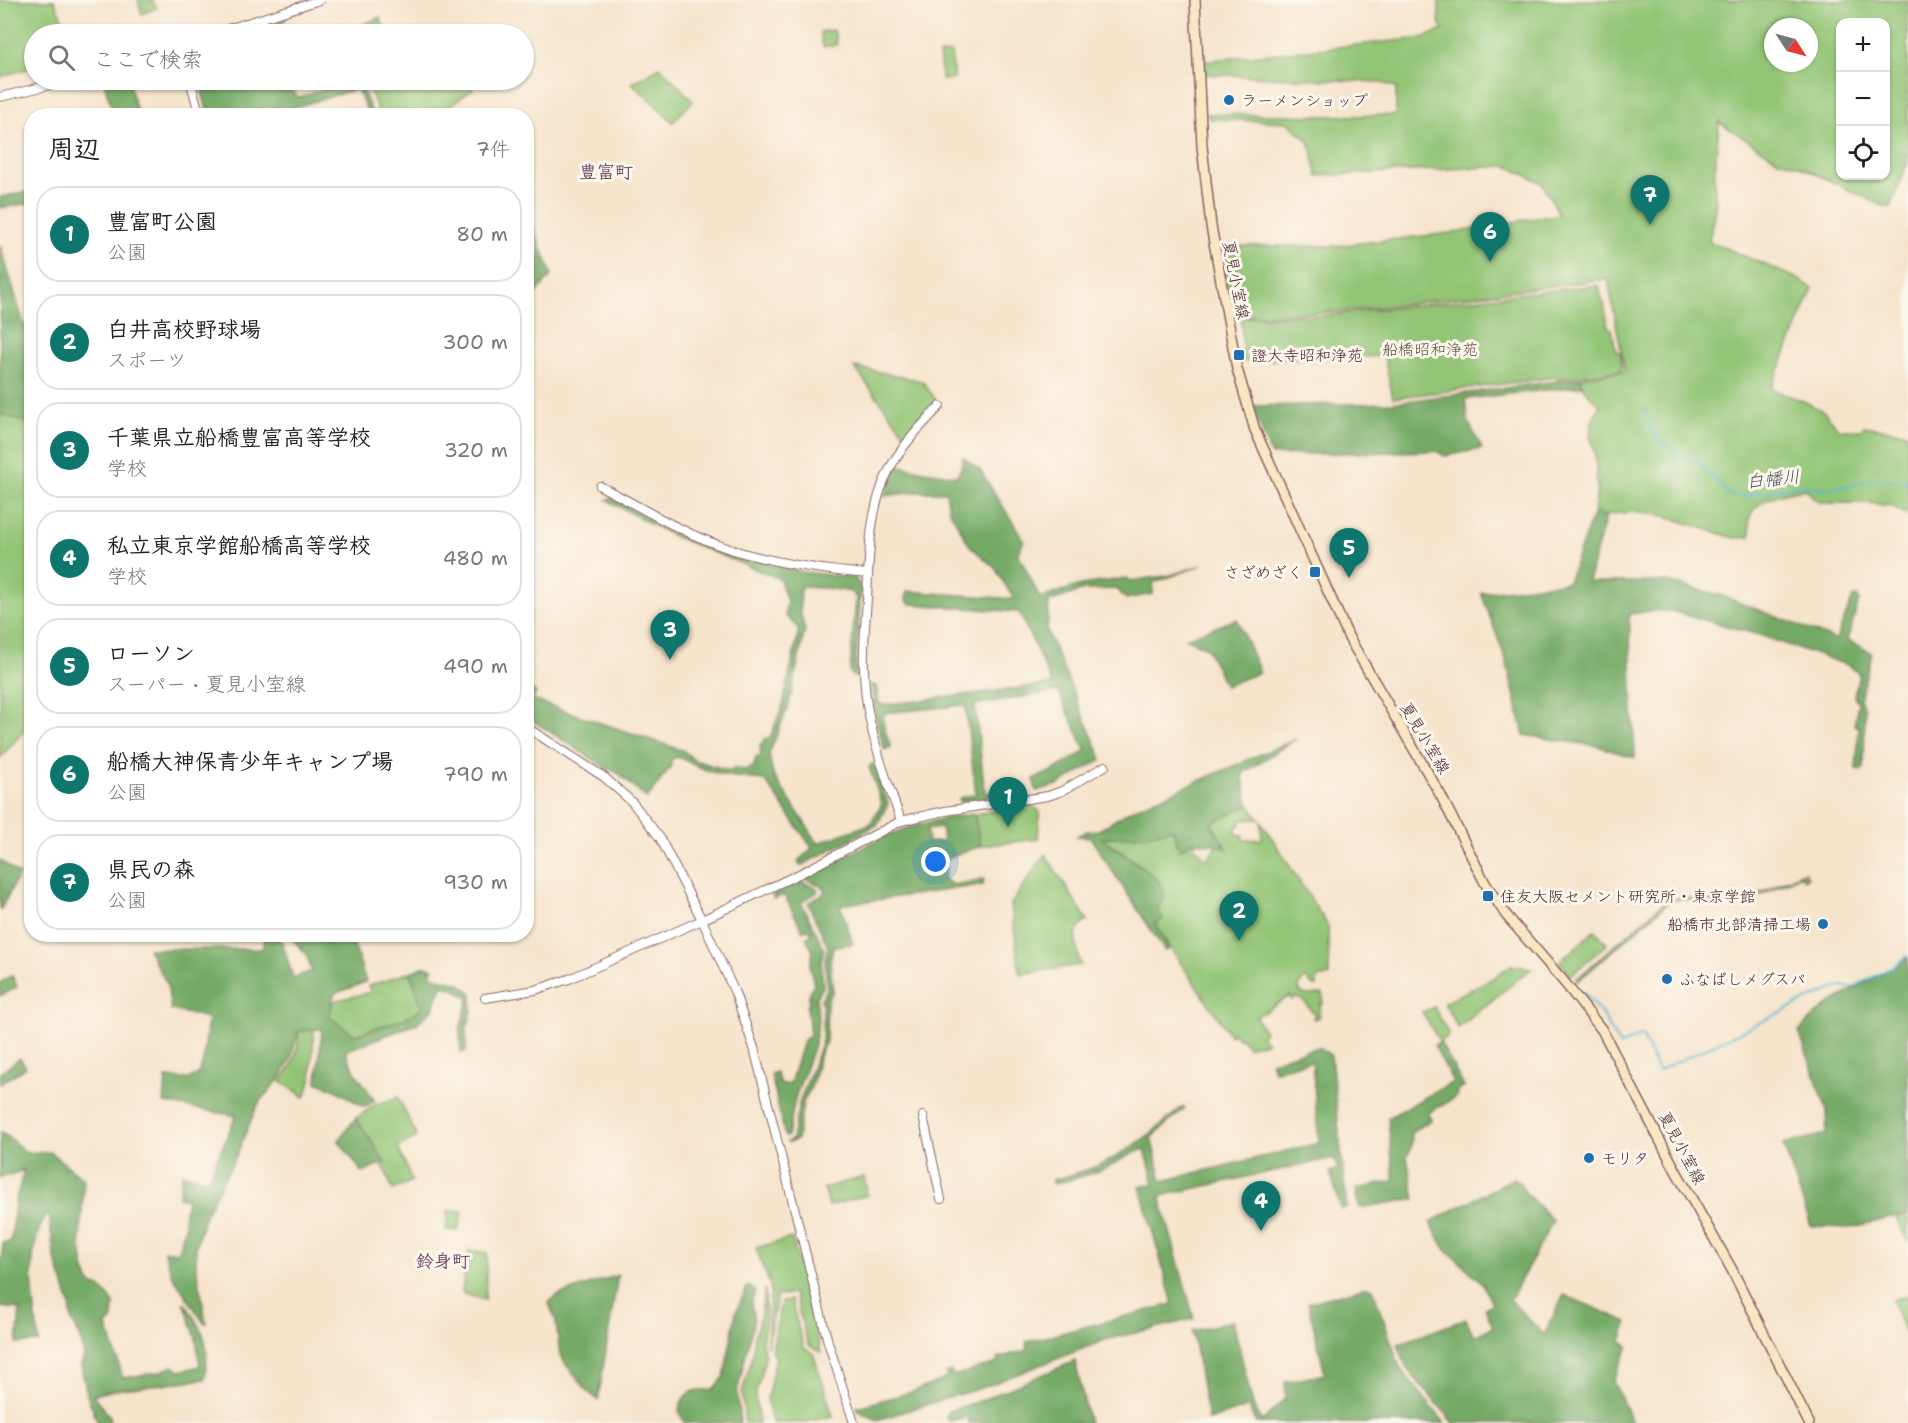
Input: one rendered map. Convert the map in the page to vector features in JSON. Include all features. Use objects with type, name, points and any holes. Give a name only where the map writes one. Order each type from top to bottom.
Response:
[{"type":"main road","name":"夏見小室線","points":[[1195,0],[1202,146],[1211,226],[1237,369],[1255,430],[1349,638],[1445,802],[1485,882],[1506,915],[1602,1030],[1672,1164],[1731,1268],[1809,1423]]},
{"type":"street","points":[[244,24],[320,0]]},
{"type":"street","points":[[0,97],[29,90]]},
{"type":"street","points":[[193,90],[198,108]]},
{"type":"street","points":[[901,821],[873,736],[865,696],[863,660],[868,574],[874,517],[885,479],[908,440],[940,406]]},
{"type":"street","points":[[600,486],[676,527],[723,547],[755,557],[802,567],[868,574]]},
{"type":"street","points":[[534,732],[604,777],[642,812],[667,850],[702,920],[735,993],[754,1048],[828,1342],[854,1423]]},
{"type":"street","points":[[485,998],[518,994],[552,986],[702,920],[801,873],[901,821],[945,811],[1048,796],[1062,792],[1105,765]]},
{"type":"street","points":[[923,1116],[941,1199]]},
{"type":"green space","points":[[0,0],[54,0],[65,24],[24,24],[24,70],[0,77]]},
{"type":"green space","points":[[138,0],[152,0],[157,8],[142,14]]},
{"type":"green space","points":[[1439,0],[1908,0],[1908,162],[1891,207],[1885,207],[1793,163],[1780,161],[1719,122],[1714,181],[1716,204],[1709,241],[1796,278],[1813,288],[1771,389],[1825,412],[1839,430],[1859,430],[1864,426],[1908,433],[1908,515],[1892,506],[1868,503],[1822,503],[1814,499],[1806,489],[1776,496],[1755,508],[1749,520],[1750,537],[1734,538],[1665,516],[1641,512],[1606,516],[1594,512],[1597,491],[1595,454],[1590,435],[1593,419],[1600,405],[1585,390],[1580,378],[1625,371],[1608,279],[1367,309],[1232,316],[1218,246],[1335,246],[1459,232],[1559,214],[1542,183],[1507,166],[1317,176],[1308,140],[1287,122],[1210,119],[1206,114],[1396,115],[1396,87],[1378,82],[1204,74],[1203,61],[1422,38],[1443,30],[1439,22]]},
{"type":"green space","points":[[287,17],[282,24],[264,24]]},
{"type":"green space","points":[[380,17],[383,24],[364,24]]},
{"type":"green space","points":[[834,30],[837,45],[823,47],[820,32]]},
{"type":"green space","points":[[951,53],[954,79],[942,80],[939,54]]},
{"type":"green space","points":[[660,67],[693,101],[673,122],[632,83]]},
{"type":"green space","points":[[106,90],[131,90],[136,108],[112,108]]},
{"type":"green space","points":[[202,90],[291,90],[299,98],[322,90],[354,90],[292,108],[206,108]]},
{"type":"green space","points":[[357,90],[363,90],[370,108],[366,108]]},
{"type":"green space","points":[[369,90],[472,90],[447,108],[377,108]]},
{"type":"green space","points":[[24,192],[24,204],[0,208],[0,197]]},
{"type":"green space","points":[[534,229],[552,275],[534,295]]},
{"type":"green space","points":[[0,245],[24,323],[24,422],[0,414]]},
{"type":"green space","name":"船橋昭和浄苑","points":[[1599,285],[1608,328],[1612,329],[1616,351],[1620,352],[1622,370],[1393,398],[1384,356],[1243,361],[1241,317],[1321,316]]},
{"type":"green space","points":[[0,364],[24,372],[24,731],[0,758]]},
{"type":"green space","points":[[854,367],[922,381],[936,400],[905,434]]},
{"type":"green space","points":[[1580,378],[1582,386],[1465,399],[1468,421],[1482,449],[1445,456],[1436,451],[1271,455],[1252,406],[1392,403]]},
{"type":"green space","points":[[963,457],[980,470],[1024,540],[1018,553],[1040,598],[1081,585],[1171,575],[1202,565],[1153,583],[1153,594],[1126,599],[1117,589],[1084,590],[1049,602],[1047,631],[1102,759],[1058,785],[1036,791],[1034,779],[1086,751],[1058,691],[975,705],[985,793],[1016,790],[1016,793],[960,802],[959,798],[976,794],[965,705],[884,713],[884,726],[891,747],[884,750],[871,685],[876,686],[879,703],[883,705],[1052,684],[1019,612],[910,604],[906,600],[907,591],[1014,599],[995,568],[970,546],[949,510],[946,492],[913,492],[884,496],[898,465],[956,476],[961,469]]},
{"type":"green space","points":[[613,498],[674,531],[722,551],[803,572],[855,578],[861,587],[857,677],[852,676],[850,671],[856,598],[852,592],[801,587],[800,611],[805,630],[788,707],[769,754],[773,775],[818,843],[870,824],[882,804],[869,767],[876,764],[888,804],[877,825],[800,865],[798,861],[812,848],[765,780],[721,774],[693,765],[684,759],[674,758],[671,760],[671,766],[647,799],[618,773],[608,769],[534,721],[534,700],[684,751],[694,760],[731,771],[734,767],[744,770],[754,766],[756,757],[761,757],[760,746],[765,739],[770,738],[783,705],[799,629],[785,615],[787,602],[780,579],[673,536],[607,500]]},
{"type":"green space","points":[[1594,512],[1606,516],[1588,582],[1668,582],[1720,595],[1836,640],[1853,597],[1858,597],[1859,601],[1847,640],[1872,653],[1860,699],[1865,709],[1864,768],[1856,769],[1859,727],[1854,725],[1858,703],[1854,696],[1859,674],[1850,666],[1756,634],[1671,611],[1629,614],[1635,758],[1597,746],[1524,735],[1506,660],[1481,593],[1568,582]]},
{"type":"green space","points":[[1237,619],[1260,672],[1225,686],[1207,648],[1185,638]]},
{"type":"green space","points":[[1296,739],[1242,774],[1249,805],[1211,823],[1227,849],[1219,845],[1191,842],[1179,850],[1173,829],[1146,835],[1102,838],[1152,875],[1162,886],[1163,898],[1157,908],[1163,919],[1155,924],[1170,949],[1165,951],[1090,837],[1077,836],[1087,831],[1099,830],[1131,810]]},
{"type":"green space","points":[[1031,804],[1040,812],[1038,839],[981,846],[974,814]]},
{"type":"green space","points":[[1249,805],[1259,819],[1241,820],[1240,826],[1236,826],[1236,834],[1243,835],[1243,840],[1262,839],[1261,821],[1328,926],[1329,976],[1319,977],[1317,986],[1304,979],[1299,986],[1300,992],[1306,995],[1323,994],[1319,1017],[1313,1018],[1315,1015],[1301,998],[1296,997],[1292,1000],[1290,996],[1256,1017],[1265,1032],[1261,1036],[1267,1042],[1248,1047],[1233,1032],[1230,1035],[1154,924],[1156,910],[1163,895],[1156,879],[1101,838],[1146,835],[1173,829],[1179,850],[1191,842],[1206,859],[1219,845],[1226,848],[1211,823]]},
{"type":"green space","points":[[974,814],[981,846],[947,858],[944,879],[953,885],[984,879],[983,885],[840,905],[853,944],[833,947],[830,961],[833,991],[827,1000],[826,1042],[821,1050],[812,1085],[803,1103],[797,1140],[788,1143],[792,1140],[799,1104],[822,1041],[821,999],[827,990],[825,959],[828,947],[808,903],[825,893],[820,885],[805,877],[895,832],[928,822]],"holes":[[[941,827],[943,841],[928,843],[927,829]]]},
{"type":"green space","points":[[1045,854],[1088,921],[1078,929],[1076,935],[1076,946],[1081,965],[1020,974],[1011,904]]},
{"type":"green space","points":[[0,860],[19,875],[0,911]]},
{"type":"green space","points":[[1805,871],[1808,877],[1804,880],[1801,875],[1740,906],[1680,899],[1668,903],[1578,981],[1575,980],[1665,902],[1680,897],[1739,904]]},
{"type":"green space","points":[[801,879],[804,883],[816,887],[818,892],[801,902],[824,949],[821,960],[823,987],[816,998],[817,1027],[812,1052],[794,1103],[788,1136],[785,1137],[771,1074],[776,1072],[780,1084],[790,1084],[803,1041],[810,1035],[807,1006],[809,992],[814,984],[810,967],[813,951],[806,938],[812,934],[808,928],[803,931],[784,895],[774,899],[772,895]]},
{"type":"green space","points":[[1595,930],[1607,944],[1570,976],[1559,962]]},
{"type":"green space","points":[[264,942],[282,942],[293,978],[312,971],[306,954],[295,942],[353,942],[366,982],[334,994],[329,1017],[355,1035],[406,1018],[422,1008],[410,972],[426,966],[434,969],[430,970],[434,977],[459,983],[472,993],[472,1011],[466,1031],[466,1051],[461,1053],[460,1029],[469,998],[453,988],[442,986],[433,1009],[416,1024],[345,1051],[356,1073],[375,1101],[364,1107],[336,1090],[317,1082],[322,1029],[298,1031],[291,1059],[282,1075],[257,1106],[237,1154],[205,1215],[196,1246],[196,1264],[206,1323],[204,1323],[172,1275],[164,1250],[178,1252],[185,1227],[187,1199],[179,1197],[182,1174],[208,1179],[236,1116],[164,1103],[166,1078],[189,1079],[198,1074],[203,1061],[208,1018],[171,1010],[167,984],[148,949],[262,949]]},
{"type":"green space","points":[[1908,958],[1908,1214],[1849,1228],[1811,1226],[1783,1144],[1826,1134],[1827,1110],[1799,1032],[1823,1008]]},
{"type":"green space","points":[[1511,965],[1532,968],[1458,1028],[1444,1003],[1493,978]]},
{"type":"green space","points":[[410,972],[422,1008],[406,1018],[355,1035],[329,1017],[333,1001],[371,992],[368,986]]},
{"type":"green space","points":[[12,975],[17,987],[0,996],[0,983]]},
{"type":"green space","points":[[1434,1007],[1449,1035],[1440,1042],[1422,1012]]},
{"type":"green space","points":[[314,1030],[311,1080],[305,1097],[280,1081],[295,1058],[298,1031]]},
{"type":"green space","points":[[1440,1042],[1464,1087],[1456,1092],[1458,1096],[1428,1113],[1431,1120],[1411,1133],[1410,1151],[1407,1157],[1415,1199],[1359,1208],[1356,1189],[1394,1181],[1388,1118],[1453,1082],[1434,1045]]},
{"type":"green space","points":[[1319,1047],[1331,1056],[1347,1208],[1341,1209],[1330,1172],[1338,1169],[1334,1158],[1160,1196],[1194,1319],[1105,1340],[984,1387],[877,1420],[858,1411],[857,1407],[915,1391],[947,1378],[946,1373],[951,1371],[953,1376],[997,1363],[998,1358],[1027,1350],[1026,1342],[1173,1304],[1140,1187],[1154,1183],[1145,1149],[1089,1174],[1054,1184],[1052,1180],[1093,1168],[1117,1156],[1146,1137],[1183,1106],[1185,1108],[1151,1138],[1162,1181],[1319,1143],[1312,1061],[1274,1071],[1271,1061]]},
{"type":"green space","points":[[20,1058],[26,1067],[0,1084],[0,1073]]},
{"type":"green space","points":[[398,1097],[417,1137],[398,1147],[412,1181],[393,1190],[382,1163],[384,1162],[356,1118],[375,1105]]},
{"type":"green space","points":[[356,1118],[385,1162],[363,1173],[338,1140]]},
{"type":"green space","points":[[0,1133],[27,1153],[50,1152],[84,1179],[80,1241],[84,1267],[90,1284],[100,1287],[114,1303],[113,1319],[107,1326],[123,1378],[159,1372],[173,1366],[180,1371],[200,1366],[196,1339],[184,1302],[204,1338],[207,1356],[205,1379],[114,1390],[93,1395],[111,1418],[108,1423],[98,1423],[87,1395],[81,1365],[84,1357],[80,1336],[72,1321],[70,1304],[54,1255],[49,1215],[45,1216],[34,1248],[32,1278],[39,1342],[17,1344],[20,1309],[0,1307],[0,1269],[3,1243],[11,1242],[15,1203],[24,1170],[0,1178]]},
{"type":"green space","points":[[864,1177],[868,1195],[829,1206],[824,1188]]},
{"type":"green space","points":[[1514,1178],[1553,1221],[1510,1300],[1544,1335],[1564,1295],[1628,1322],[1621,1341],[1628,1347],[1613,1380],[1632,1423],[1454,1423],[1407,1369],[1398,1344],[1466,1319],[1474,1336],[1493,1327],[1485,1308],[1492,1303],[1483,1284],[1444,1247],[1430,1222]]},
{"type":"green space","points":[[448,1211],[463,1211],[458,1231],[446,1230]]},
{"type":"green space","points":[[1908,1214],[1908,1242],[1896,1217]]},
{"type":"green space","points":[[792,1238],[821,1352],[808,1345],[794,1293],[777,1296],[767,1347],[771,1288],[756,1248]]},
{"type":"green space","points":[[469,1250],[487,1253],[485,1300],[464,1294],[462,1291]]},
{"type":"green space","points":[[618,1275],[598,1400],[589,1393],[560,1355],[556,1321],[549,1303],[558,1295]]},
{"type":"green space","points":[[747,1287],[755,1291],[751,1305],[754,1320],[737,1392],[740,1423],[685,1423],[679,1411],[686,1395],[700,1390],[712,1390],[724,1377],[736,1312]]},
{"type":"green space","points":[[1366,1287],[1373,1289],[1401,1370],[1445,1423],[1256,1423],[1248,1407],[1208,1420],[1192,1331],[1233,1321],[1253,1405],[1262,1421],[1286,1398],[1285,1382],[1325,1374],[1308,1303]]},
{"type":"green space","points":[[765,1289],[766,1320],[762,1341],[765,1358],[755,1396],[759,1423],[745,1423],[742,1393],[753,1354],[754,1337],[759,1324]]},
{"type":"green space","points":[[1908,1296],[1908,1341],[1892,1300]]},
{"type":"green space","points":[[791,1300],[804,1348],[813,1353],[833,1416],[801,1423],[772,1423],[767,1399],[776,1358],[772,1351],[781,1302]]},
{"type":"green space","points":[[1075,1361],[1089,1423],[969,1423],[967,1417],[950,1421],[946,1418],[948,1411],[977,1402]]},
{"type":"waterway","name":"白幡川","points":[[1644,408],[1653,432],[1659,440],[1679,455],[1698,462],[1729,494],[1743,497],[1789,487],[1803,486],[1826,490],[1871,480],[1908,481]]},
{"type":"waterway","points":[[1583,992],[1601,1013],[1620,1046],[1642,1035],[1658,1071],[1807,1000],[1841,986],[1852,988],[1891,968],[1908,956]]},
{"type":"place","name":"ラーメンショップ","points":[[1229,100]]},
{"type":"place","name":"県民の森","points":[[1650,225]]},
{"type":"place","name":"船橋大神保青少年キャンプ場","points":[[1490,262]]},
{"type":"place","name":"證大寺昭和浄苑","points":[[1239,355]]},
{"type":"place","name":"さざめざく","points":[[1315,572]]},
{"type":"place","name":"ローソン","points":[[1349,578]]},
{"type":"place","name":"千葉県立船橋豊富高等学校","points":[[670,660]]},
{"type":"place","name":"豊富町公園","points":[[1008,827]]},
{"type":"place","name":"住友大阪セメント研究所・東京学館","points":[[1488,896]]},
{"type":"place","name":"船橋市北部清掃工場","points":[[1823,924]]},
{"type":"place","name":"白井高校野球場","points":[[1239,941]]},
{"type":"place","name":"ふなばしメグスパ","points":[[1667,979]]},
{"type":"place","name":"モリタ","points":[[1589,1158]]},
{"type":"place","name":"私立東京学館船橋高等学校","points":[[1261,1231]]},
{"type":"district","name":"豊富町","points":[[606,172]]},
{"type":"district","name":"鈴身町","points":[[443,1261]]}]
